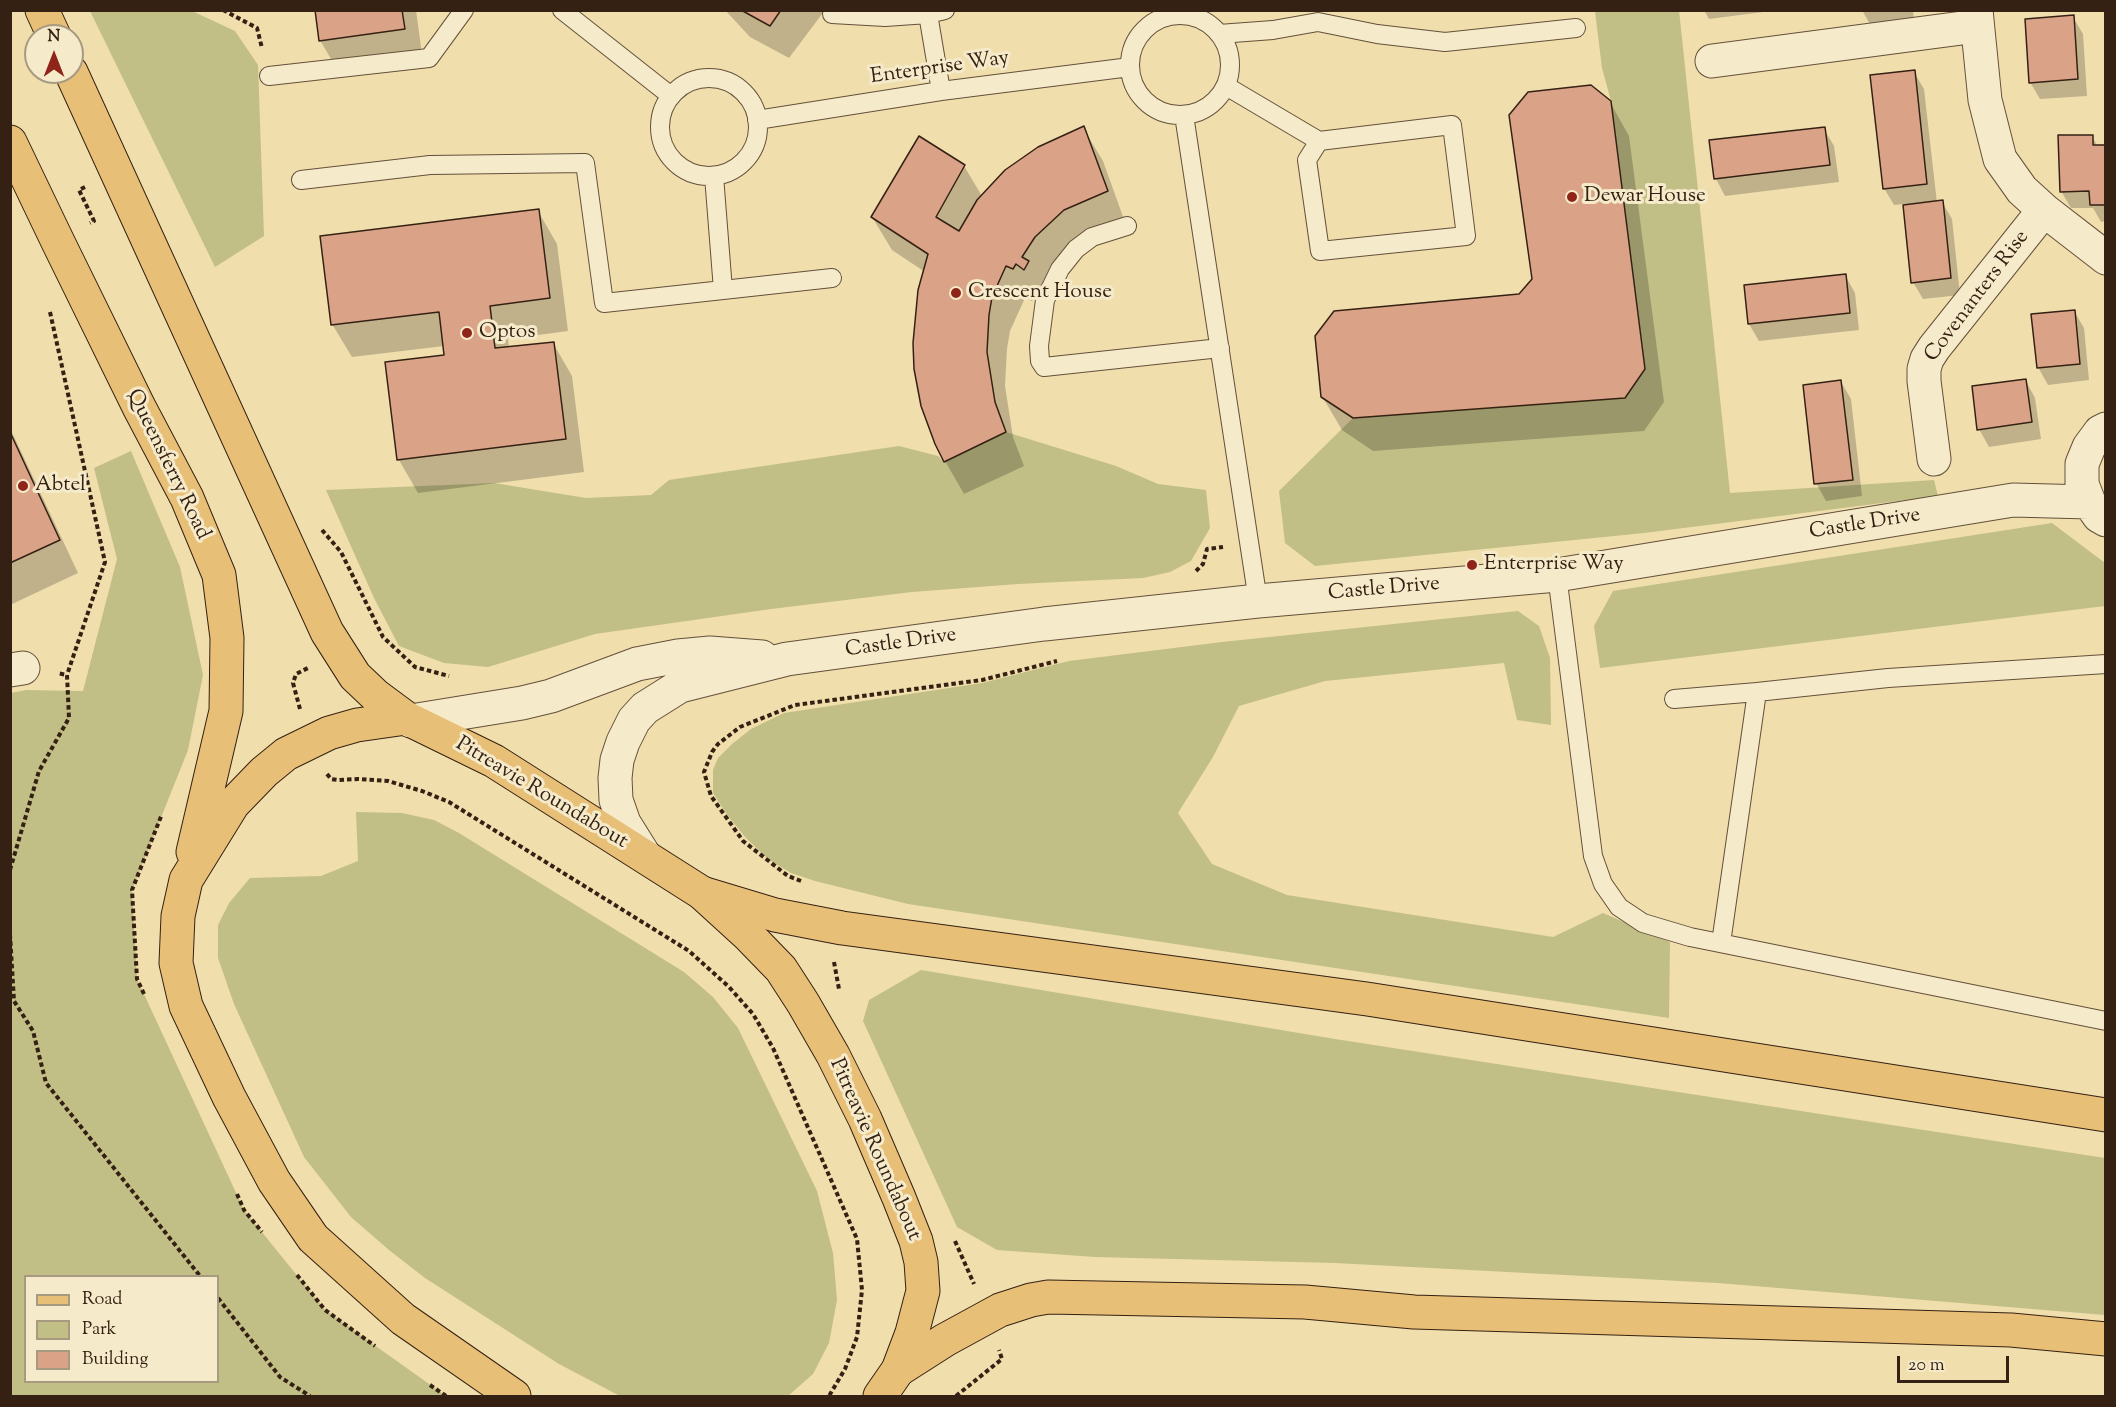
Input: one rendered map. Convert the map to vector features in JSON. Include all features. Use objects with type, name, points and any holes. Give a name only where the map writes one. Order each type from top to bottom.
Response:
[{"type":"main road","points":[[42,10],[48,24]]},
{"type":"main road","points":[[77,84],[327,632],[355,676],[375,695],[408,720]]},
{"type":"main road","name":"Queensferry Road","points":[[10,142],[139,407],[187,498],[219,575],[227,638],[226,711],[186,880]]},
{"type":"main road","points":[[408,720],[357,725],[329,733],[312,741],[286,754],[264,772],[233,804],[186,880],[178,916],[176,963],[186,1006],[229,1097],[274,1181],[313,1238],[403,1319],[514,1396]]},
{"type":"main road","name":"Pitreavie Roundabout","points":[[408,720],[494,761],[702,893],[781,969],[803,1003],[865,1119],[916,1241],[921,1262],[923,1291],[912,1333],[889,1383]]},
{"type":"main road","points":[[702,893],[775,915],[842,928],[1367,999],[2106,1115]]},
{"type":"main road","points":[[889,1383],[945,1340],[999,1310],[1048,1297],[1305,1302],[1414,1312],[2011,1330],[2106,1339]]},
{"type":"street","name":"Covenanters Rise","points":[[1712,61],[1976,18],[1985,100],[2000,159],[2022,190],[2106,258]]},
{"type":"street","name":"Covenanters Rise","points":[[1934,459],[1924,381],[1924,369],[1928,359],[1934,348],[2044,210]]},
{"type":"street","points":[[2082,464],[2089,447],[2100,432],[2106,429]]},
{"type":"street","name":"Castle Drive","points":[[2013,500],[2082,464],[2082,484],[2097,511]]},
{"type":"street","name":"Castle Drive","points":[[644,855],[624,823],[616,800],[617,760],[634,720],[645,708],[681,686],[787,660],[1044,624],[1258,601],[1557,575],[2013,500],[2097,511]]},
{"type":"street","name":"Castle Drive","points":[[408,720],[522,703],[551,696],[637,664],[678,656],[710,653],[787,660]]},
{"type":"lane","points":[[269,76],[429,58],[464,10]]},
{"type":"lane","points":[[562,10],[671,96]]},
{"type":"lane","points":[[832,14],[885,17],[937,12],[940,91]]},
{"type":"lane","points":[[1179,15],[1198,19],[1210,26],[1225,44],[1230,66],[1226,86],[1215,101],[1199,111],[1184,115],[1165,113],[1153,108],[1141,97],[1134,85],[1130,67],[1134,46],[1140,35],[1151,25],[1166,17],[1179,15]]},
{"type":"lane","points":[[1218,34],[1273,30],[1318,22],[1377,34],[1445,42],[1576,28]]},
{"type":"lane","name":"Enterprise Way","points":[[757,120],[940,91],[1130,67]]},
{"type":"lane","points":[[715,79],[727,81],[737,88],[747,97],[757,120],[755,144],[749,155],[729,172],[714,176],[693,174],[682,168],[666,152],[660,131],[660,118],[671,96],[693,81],[715,79]]},
{"type":"lane","points":[[1226,86],[1319,141],[1452,125],[1466,236],[1320,251],[1307,160],[1319,141]]},
{"type":"lane","points":[[1184,115],[1258,601]]},
{"type":"lane","points":[[302,180],[430,165],[585,163],[604,303],[832,278]]},
{"type":"lane","points":[[714,176],[723,290]]},
{"type":"lane","points":[[1126,226],[1092,237],[1076,249],[1060,269],[1045,300],[1039,346],[1040,361],[1044,367],[1220,348]]},
{"type":"lane","points":[[1557,575],[1593,856],[1603,884],[1619,907],[1643,924],[1721,943],[2106,1021]]},
{"type":"lane","points":[[1674,699],[1888,678],[2106,664]]},
{"type":"lane","points":[[1721,943],[1756,692]]},
{"type":"path","points":[[223,10],[257,28],[269,76]]},
{"type":"path","points":[[58,243],[94,221],[79,190],[116,169]]},
{"type":"path","points":[[10,870],[39,771],[69,718],[67,675],[105,562],[50,310]]},
{"type":"path","points":[[383,637],[340,653],[296,674],[293,683],[297,701],[325,773],[331,779],[388,781],[422,790],[448,802],[688,951],[729,987],[753,1014],[773,1048],[857,1239],[862,1290],[857,1337],[845,1369],[829,1396]]},
{"type":"path","points":[[17,669],[67,675]]},
{"type":"path","points":[[10,934],[14,1001],[33,1031],[46,1083],[199,1275]]},
{"type":"path","points":[[219,1299],[280,1377],[310,1396]]},
{"type":"green space","points":[[1679,10],[1730,493],[1934,480],[1938,496],[1644,533],[1315,566],[1285,543],[1279,491],[1353,418],[1625,398],[1645,368],[1611,101],[1602,68],[1595,11]]},
{"type":"green space","points":[[90,11],[192,11],[235,31],[258,65],[264,236],[215,267]]},
{"type":"green space","points":[[1006,432],[1116,466],[1158,484],[1206,490],[1210,528],[1191,561],[1170,572],[1143,578],[912,592],[595,634],[488,667],[444,663],[399,646],[374,598],[326,490],[494,483],[586,498],[651,495],[669,480],[899,446],[938,456],[944,462]]},
{"type":"green space","points":[[131,451],[180,567],[203,675],[188,750],[132,890],[137,979],[244,1210],[325,1310],[446,1396],[11,1396],[11,693],[26,690],[83,691],[117,559],[94,468]]},
{"type":"green space","points":[[2052,523],[2105,563],[2105,606],[1600,668],[1594,626],[1613,591]]},
{"type":"green space","points":[[1518,611],[1539,626],[1550,658],[1551,725],[1517,720],[1504,663],[1325,681],[1239,706],[1213,757],[1178,813],[1212,864],[1287,895],[1553,937],[1603,913],[1670,942],[1669,1018],[908,904],[791,873],[768,859],[746,838],[713,793],[713,770],[718,758],[751,729],[784,713],[982,683],[1069,661],[1222,642]]},
{"type":"green space","points":[[356,812],[402,813],[434,820],[459,833],[684,972],[713,997],[738,1028],[817,1191],[833,1253],[837,1300],[829,1343],[813,1374],[788,1396],[620,1396],[559,1364],[425,1278],[351,1217],[304,1157],[234,1004],[218,958],[218,925],[229,903],[250,878],[321,876],[358,861]]},
{"type":"green space","points":[[921,970],[1335,1039],[2105,1158],[2105,1315],[1718,1283],[1335,1263],[1095,1257],[997,1250],[957,1227],[863,1021],[869,1000]]},
{"type":"building","points":[[315,10],[402,10],[405,29],[319,41]]},
{"type":"building","points":[[741,10],[781,10],[770,26]]},
{"type":"building","points":[[2074,15],[2078,79],[2029,83],[2025,19]]},
{"type":"building","points":[[1915,70],[1927,184],[1883,189],[1870,75]]},
{"type":"building","name":"Dewar House","points":[[1591,85],[1611,101],[1645,369],[1625,398],[1353,418],[1321,397],[1315,336],[1334,311],[1519,294],[1532,279],[1509,115],[1528,92]]},
{"type":"building","name":"Crescent House","points":[[1084,126],[1108,191],[1064,210],[1035,237],[1022,257],[1029,261],[1024,270],[1016,264],[1013,269],[1006,266],[992,297],[987,352],[995,402],[1006,432],[944,462],[921,406],[914,369],[913,343],[918,290],[928,254],[871,217],[919,136],[965,165],[936,217],[959,231],[977,200],[1005,170],[1038,147]]},
{"type":"building","points":[[1825,127],[1830,165],[1714,179],[1709,140]]},
{"type":"building","points":[[2058,135],[2093,135],[2093,145],[2106,145],[2106,205],[2090,205],[2089,191],[2060,192]]},
{"type":"building","points":[[1943,200],[1951,278],[1911,283],[1903,205]]},
{"type":"building","name":"Optos","points":[[539,209],[550,298],[490,306],[495,348],[554,342],[566,439],[397,460],[385,362],[444,355],[439,312],[331,325],[320,236]]},
{"type":"building","points":[[1846,274],[1850,313],[1748,324],[1744,285]]},
{"type":"building","points":[[2075,310],[2080,364],[2037,368],[2031,314]]},
{"type":"building","points":[[2026,379],[2032,422],[1977,430],[1972,386]]},
{"type":"building","points":[[1841,380],[1853,480],[1814,484],[1803,385]]},
{"type":"building","name":"Abtel","points":[[10,432],[60,540],[10,563]]},
{"type":"place","name":"Dewar House","points":[[1572,197]]},
{"type":"place","name":"Crescent House","points":[[956,293]]},
{"type":"place","name":"Optos","points":[[467,333]]},
{"type":"place","name":"Abtel","points":[[23,486]]},
{"type":"place","name":"Enterprise Way","points":[[1472,565]]}]
